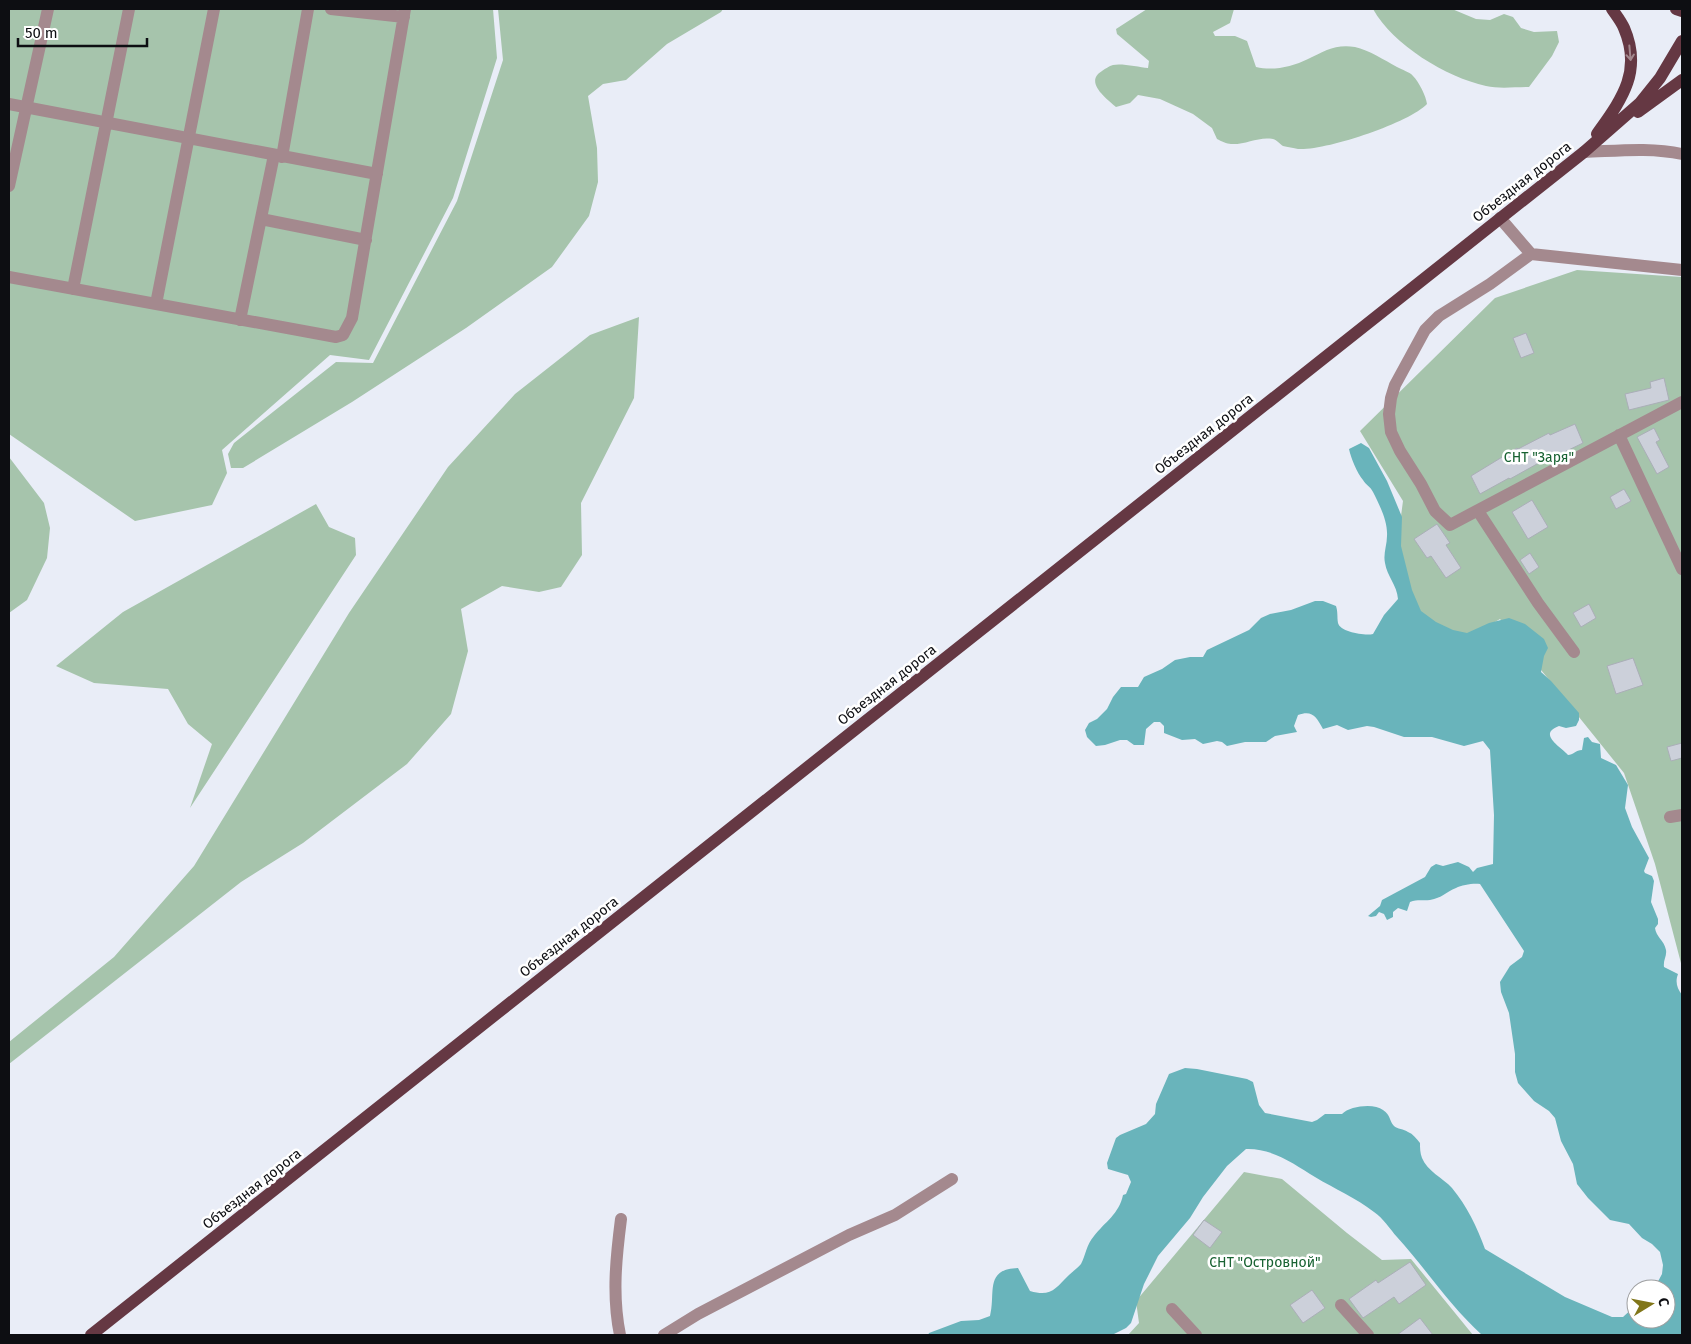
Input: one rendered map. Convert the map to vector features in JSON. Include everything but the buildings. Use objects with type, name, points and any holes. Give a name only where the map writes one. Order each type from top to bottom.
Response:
[{"type":"main road","points":[[1584,152],[1620,102],[1631,68],[1630,48],[1624,27],[1612,9]]},
{"type":"main road","points":[[1676,9],[1682,11]]},
{"type":"main road","name":"Объездная дорога","points":[[91,1335],[1584,152],[1640,102],[1660,78],[1682,41]]},
{"type":"main road","points":[[1584,152],[1682,80]]},
{"type":"lane","points":[[9,186],[48,9]]},
{"type":"lane","points":[[73,289],[129,9]]},
{"type":"lane","points":[[156,304],[214,9]]},
{"type":"lane","points":[[240,320],[261,219],[278,156],[308,9]]},
{"type":"lane","points":[[9,277],[336,337],[343,335],[352,318],[404,13],[331,9]]},
{"type":"lane","points":[[9,104],[377,174]]},
{"type":"lane","points":[[1584,152],[1638,150],[1682,154]]},
{"type":"lane","points":[[1500,218],[1531,254]]},
{"type":"lane","points":[[261,219],[366,240]]},
{"type":"lane","points":[[1682,270],[1531,254],[1490,284],[1439,316],[1424,330],[1399,377],[1391,398],[1389,414],[1392,432],[1400,450],[1435,511],[1450,525],[1682,402]]},
{"type":"lane","points":[[1619,435],[1682,569]]},
{"type":"lane","points":[[1478,511],[1538,603],[1574,652]]},
{"type":"lane","points":[[664,1335],[698,1314],[849,1235],[895,1215],[952,1179]]},
{"type":"lane","points":[[620,1335],[615,1294],[616,1261],[621,1219]]},
{"type":"lane","points":[[1341,1305],[1368,1335]]},
{"type":"lane","points":[[1172,1309],[1196,1335]]},
{"type":"green space","points":[[9,9],[493,9],[497,58],[453,198],[369,360],[330,355],[222,450],[227,473],[212,505],[135,521],[9,434]]},
{"type":"green space","points":[[498,9],[723,9],[667,44],[626,80],[603,84],[588,96],[597,148],[598,182],[589,216],[552,267],[466,328],[352,402],[243,468],[231,468],[228,454],[234,443],[336,362],[373,363],[457,201],[503,60]]},
{"type":"green space","points":[[1147,9],[1234,9],[1230,23],[1213,32],[1215,36],[1235,36],[1247,41],[1256,67],[1269,69],[1289,66],[1336,47],[1360,48],[1412,75],[1422,89],[1427,104],[1403,119],[1346,141],[1298,149],[1283,146],[1268,138],[1236,144],[1226,143],[1217,139],[1212,128],[1193,114],[1160,99],[1138,95],[1130,103],[1116,107],[1098,90],[1095,80],[1097,75],[1113,65],[1148,68],[1149,61],[1117,34],[1116,29]]},
{"type":"green space","points":[[1373,9],[1452,9],[1476,19],[1490,20],[1504,14],[1513,17],[1521,28],[1534,32],[1557,31],[1559,42],[1552,56],[1529,87],[1491,87],[1470,82],[1422,58],[1393,35]]},
{"type":"green space","name":"СНТ \"Заря\"","points":[[1577,270],[1682,277],[1682,967],[1655,864],[1624,773],[1500,619],[1461,642],[1410,618],[1394,569],[1403,501],[1360,431],[1495,298]]},
{"type":"green space","points":[[639,317],[634,398],[581,503],[582,555],[561,587],[539,592],[502,586],[461,609],[468,651],[451,714],[407,764],[303,843],[241,882],[9,1064],[9,1042],[114,957],[194,866],[349,613],[448,467],[515,394],[590,335]]},
{"type":"green space","points":[[9,457],[44,503],[50,528],[47,558],[27,600],[9,613]]},
{"type":"green space","points":[[316,504],[329,527],[355,538],[356,555],[190,808],[212,744],[188,724],[168,689],[94,683],[56,666],[123,612]]},
{"type":"green space","name":"СНТ \"Островной\"","points":[[1244,1172],[1282,1179],[1382,1260],[1411,1259],[1473,1335],[1128,1335],[1139,1323],[1136,1301]]},
{"type":"water","points":[[1361,443],[1369,448],[1387,481],[1402,517],[1401,546],[1412,590],[1421,611],[1436,622],[1453,630],[1467,633],[1489,623],[1509,618],[1525,624],[1544,639],[1548,648],[1544,656],[1541,672],[1579,713],[1579,720],[1576,726],[1566,728],[1559,726],[1553,729],[1550,737],[1568,755],[1582,750],[1584,738],[1588,737],[1592,742],[1600,744],[1601,758],[1616,765],[1628,785],[1625,808],[1632,827],[1649,858],[1644,871],[1652,876],[1654,881],[1651,902],[1658,919],[1658,924],[1655,928],[1666,950],[1664,967],[1678,974],[1677,985],[1682,995],[1682,1335],[1482,1335],[1459,1312],[1377,1214],[1291,1162],[1265,1151],[1246,1149],[1227,1166],[1203,1197],[1190,1218],[1158,1256],[1144,1284],[1131,1323],[1126,1328],[1112,1335],[928,1335],[961,1321],[979,1320],[990,1316],[996,1278],[1007,1269],[1018,1268],[1030,1291],[1043,1293],[1056,1288],[1080,1265],[1091,1239],[1115,1213],[1131,1182],[1128,1175],[1108,1169],[1107,1163],[1116,1138],[1146,1124],[1155,1114],[1156,1104],[1169,1074],[1185,1068],[1247,1079],[1253,1082],[1259,1105],[1265,1113],[1312,1122],[1325,1114],[1342,1114],[1356,1107],[1368,1106],[1383,1110],[1394,1126],[1411,1134],[1420,1143],[1424,1163],[1452,1188],[1462,1202],[1479,1233],[1485,1249],[1565,1297],[1612,1317],[1623,1317],[1626,1314],[1626,1329],[1676,1329],[1676,1279],[1659,1279],[1663,1265],[1660,1252],[1642,1238],[1629,1224],[1610,1220],[1588,1198],[1577,1184],[1573,1164],[1561,1141],[1555,1118],[1549,1111],[1534,1101],[1518,1083],[1515,1072],[1515,1054],[1509,1013],[1501,992],[1500,982],[1510,966],[1522,957],[1524,951],[1480,884],[1461,886],[1434,899],[1410,902],[1407,911],[1398,908],[1393,912],[1393,917],[1387,920],[1384,914],[1379,912],[1376,916],[1368,916],[1380,906],[1382,900],[1425,877],[1431,867],[1436,864],[1443,866],[1458,862],[1469,867],[1473,872],[1477,868],[1493,864],[1494,815],[1490,750],[1483,741],[1464,746],[1432,737],[1404,737],[1367,726],[1348,730],[1337,725],[1323,729],[1314,716],[1307,713],[1298,715],[1294,726],[1297,732],[1275,736],[1266,742],[1245,742],[1227,746],[1217,741],[1203,744],[1195,739],[1182,740],[1164,733],[1164,726],[1160,722],[1154,722],[1146,729],[1144,745],[1134,745],[1127,740],[1120,740],[1096,746],[1087,737],[1085,730],[1089,723],[1097,719],[1107,709],[1121,687],[1138,687],[1144,677],[1162,669],[1175,660],[1203,657],[1207,650],[1249,630],[1261,618],[1270,614],[1291,610],[1315,601],[1323,601],[1336,606],[1338,623],[1343,629],[1359,634],[1373,634],[1384,615],[1398,599],[1396,589],[1385,563],[1387,530],[1385,519],[1371,488],[1364,482],[1356,469],[1349,449]]}]
